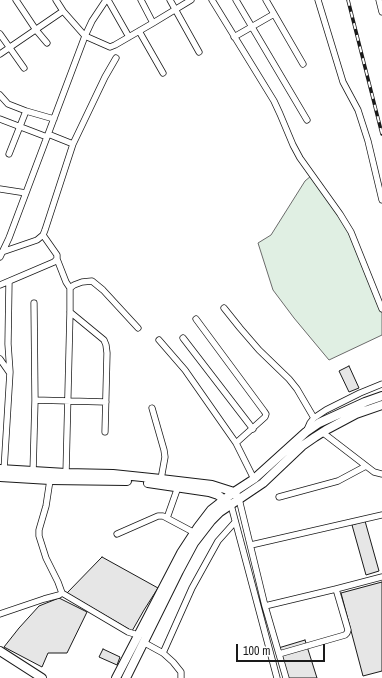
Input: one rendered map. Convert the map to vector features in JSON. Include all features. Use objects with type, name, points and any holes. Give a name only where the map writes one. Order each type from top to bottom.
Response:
[{"type":"main road","points":[[126,678],[140,639],[181,553],[193,532],[211,510],[224,499],[254,479],[306,432],[316,421],[382,396]]},
{"type":"main road","points":[[116,678],[140,639],[194,543],[205,527],[220,512],[263,483],[302,446],[324,431],[356,414],[382,405]]},
{"type":"main road","points":[[1,472],[113,474],[161,479],[212,485],[234,492],[239,499]]},
{"type":"main road","points":[[1,472],[50,480],[133,481],[178,487],[218,495],[231,505]]},
{"type":"main road","points":[[0,651],[42,678]]},
{"type":"street","points":[[16,0],[36,30],[47,42]]},
{"type":"street","points":[[56,0],[63,11],[85,36],[110,47],[116,45],[191,0]]},
{"type":"street","points":[[141,0],[153,23]]},
{"type":"street","points":[[170,0],[199,52]]},
{"type":"street","points":[[212,0],[274,101],[300,158],[351,232],[382,309]]},
{"type":"street","points":[[236,0],[307,120]]},
{"type":"street","points":[[266,0],[303,64]]},
{"type":"street","points":[[318,0],[343,82],[358,110],[366,134],[382,200]]},
{"type":"street","points":[[379,0],[382,12]]},
{"type":"street","points":[[1,255],[9,238],[85,36],[92,20],[105,1],[129,36]]},
{"type":"street","points":[[0,54],[63,11]]},
{"type":"street","points":[[234,37],[274,14]]},
{"type":"street","points":[[139,31],[163,73]]},
{"type":"street","points":[[0,34],[24,68]]},
{"type":"street","points":[[1,255],[37,240],[43,235],[73,144],[116,58]]},
{"type":"street","points":[[0,95],[8,104],[54,119]]},
{"type":"street","points":[[9,154],[26,111]]},
{"type":"street","points":[[0,118],[73,144]]},
{"type":"street","points":[[0,189],[26,193]]},
{"type":"street","points":[[43,235],[57,255],[57,259],[66,282],[70,288],[66,473]]},
{"type":"street","points":[[0,285],[54,262],[57,259]]},
{"type":"street","points":[[1,472],[10,372],[8,344],[9,282]]},
{"type":"street","points":[[70,288],[82,282],[92,282],[103,290],[138,328]]},
{"type":"street","points":[[32,472],[35,400],[34,303]]},
{"type":"street","points":[[224,308],[259,350],[290,379],[316,421],[333,407],[360,393],[382,384]]},
{"type":"street","points":[[70,312],[104,340],[106,345],[106,402],[104,432]]},
{"type":"street","points":[[196,319],[266,414],[265,417],[253,429],[236,443]]},
{"type":"street","points":[[183,338],[253,429]]},
{"type":"street","points":[[159,340],[185,370],[236,443],[254,479]]},
{"type":"street","points":[[0,359],[10,372]]},
{"type":"street","points":[[35,400],[106,402]]},
{"type":"street","points":[[152,408],[165,457],[161,479]]},
{"type":"street","points":[[324,431],[374,472],[382,474]]},
{"type":"street","points":[[279,497],[338,481],[366,466]]},
{"type":"street","points":[[50,480],[39,536],[46,558],[62,593],[163,653],[181,672],[181,678]]},
{"type":"street","points":[[167,518],[178,487]]},
{"type":"street","points":[[239,499],[265,606],[286,678]]},
{"type":"street","points":[[231,505],[277,678]]},
{"type":"street","points":[[250,545],[382,515]]},
{"type":"street","points":[[117,534],[158,516],[163,516],[193,532]]},
{"type":"street","points":[[163,653],[192,588],[218,541],[235,522]]},
{"type":"street","points":[[265,606],[382,577]]},
{"type":"street","points":[[279,654],[345,635],[347,633],[348,630],[336,589]]},
{"type":"street","points":[[0,607],[1,614],[62,593]]},
{"type":"green space","points":[[311,176],[347,226],[382,311],[382,335],[329,360],[273,290],[258,243],[271,235],[305,181]]},
{"type":"building","points":[[349,366],[359,388],[349,392],[339,371]]},
{"type":"building","points":[[365,521],[379,571],[366,575],[352,525]]},
{"type":"building","points":[[102,557],[158,588],[132,631],[67,593]]},
{"type":"building","points":[[382,582],[382,671],[363,676],[341,593]]},
{"type":"building","points":[[59,598],[87,612],[67,653],[48,653],[42,667],[4,647],[39,606]]},
{"type":"building","points":[[305,640],[317,678],[284,678],[275,649]]},
{"type":"building","points":[[103,649],[120,657],[117,665],[99,657]]},
{"type":"railway","points":[[348,0],[382,134]]}]
